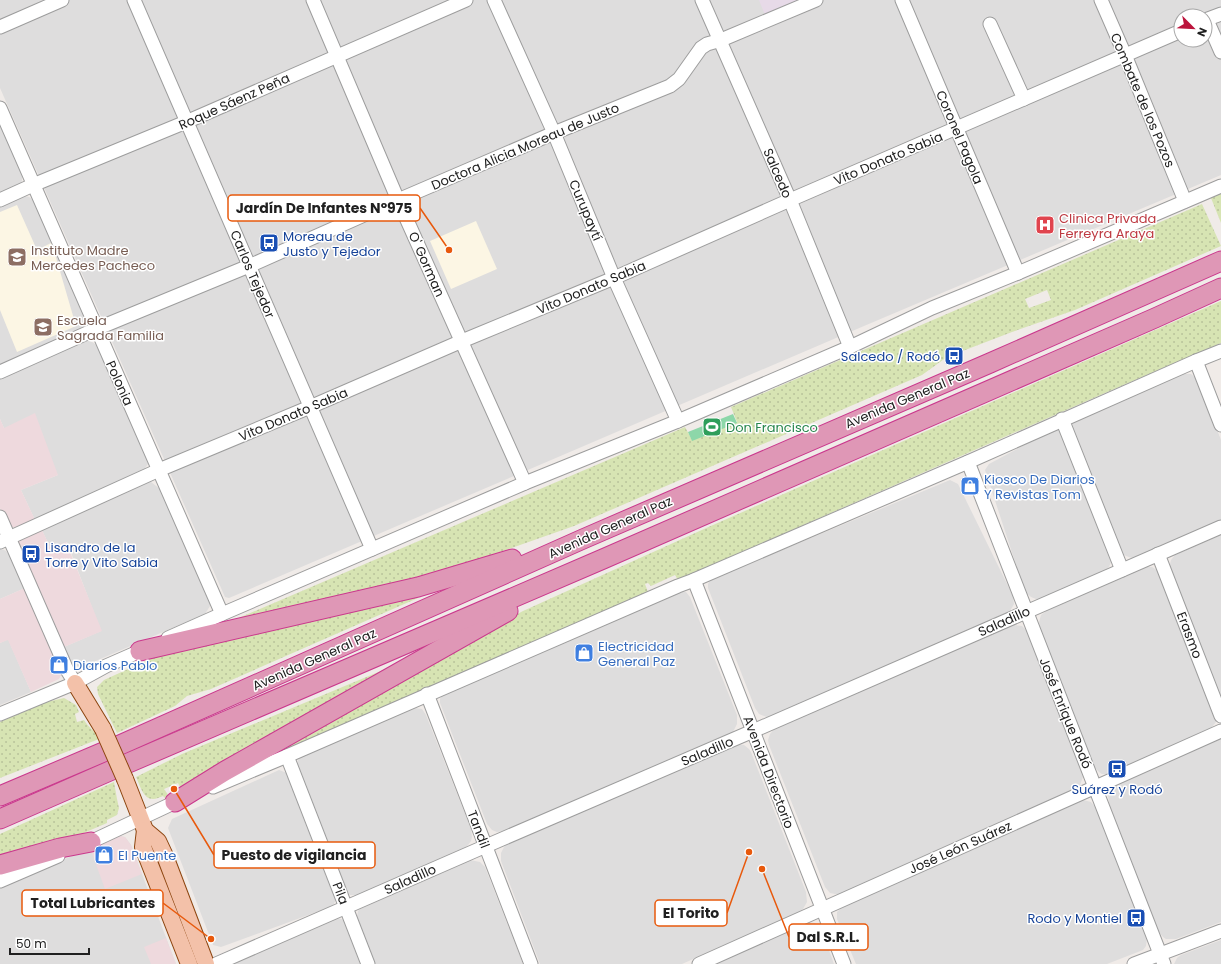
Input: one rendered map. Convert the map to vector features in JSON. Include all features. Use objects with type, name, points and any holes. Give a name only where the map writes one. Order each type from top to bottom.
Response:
[{"type":"highway","name":"Avenida General Paz","points":[[0,796],[120,745],[583,539],[990,363],[1221,261]]},
{"type":"highway","name":"Avenida General Paz","points":[[0,819],[603,559],[1142,324],[1221,288]]},
{"type":"highway","points":[[140,651],[418,587],[583,539]]},
{"type":"highway","points":[[175,802],[286,736],[603,559]]},
{"type":"highway","points":[[0,865],[60,848],[91,842]]},
{"type":"main road","points":[[75,683],[103,729],[125,778],[143,824],[158,841],[206,964]]},
{"type":"main road","points":[[143,824],[143,847],[189,964]]},
{"type":"street","points":[[0,27],[62,0]]},
{"type":"street","name":"Carlos Tejedor","points":[[134,0],[372,549]]},
{"type":"street","name":"O' Gorman","points":[[313,0],[398,200],[525,483]]},
{"type":"street","name":"Roque Sáenz Peña","points":[[0,200],[186,122],[466,0]]},
{"type":"street","name":"Curupaytí","points":[[494,0],[554,133],[614,278],[678,421]]},
{"type":"street","name":"Salcedo","points":[[702,0],[721,40],[790,200],[850,346]]},
{"type":"street","name":"Doctora Alicia Moreau de Justo","points":[[0,372],[96,329],[249,266],[554,133],[670,86],[679,79],[701,48],[707,44],[721,40],[816,0]]},
{"type":"street","name":"Coronel Pagola","points":[[902,0],[1018,273]]},
{"type":"street","name":"Combate de los Pozos","points":[[1101,0],[1186,201]]},
{"type":"street","points":[[990,24],[1024,99]]},
{"type":"street","name":"Vito Donato Sabia","points":[[5,540],[159,470],[614,278],[790,200],[1173,34]]},
{"type":"street","points":[[1213,35],[1221,52]]},
{"type":"street","name":"Polonia","points":[[0,108],[222,614]]},
{"type":"street","points":[[0,714],[75,683],[106,666],[372,549],[525,483],[678,421],[850,346],[932,308],[1018,273],[1221,186]]},
{"type":"street","points":[[0,881],[91,842],[143,824],[175,802],[287,756],[1221,351]]},
{"type":"street","points":[[1196,361],[1221,425]]},
{"type":"street","points":[[1062,419],[1122,570]]},
{"type":"street","name":"José Enrique Rodó","points":[[968,462],[1162,959]]},
{"type":"street","points":[[0,517],[5,540],[67,670],[75,683]]},
{"type":"street","name":"Saladillo","points":[[216,964],[1221,527]]},
{"type":"street","name":"Erasmo","points":[[1158,554],[1221,716]]},
{"type":"street","name":"Avenida Directorio","points":[[694,580],[844,964]]},
{"type":"street","name":"Tandil","points":[[427,694],[531,964]]},
{"type":"street","name":"José León Suárez","points":[[699,964],[1221,731]]},
{"type":"street","name":"Pila","points":[[287,756],[368,964]]},
{"type":"street","points":[[1134,964],[1162,959],[1221,931]]},
{"type":"shaded area","points":[[0,0],[1221,0],[1221,175],[229,598],[225,597],[0,88]]},
{"type":"shaded area","points":[[759,0],[800,0],[765,15]]},
{"type":"shaded area","points":[[0,124],[22,176],[22,181],[20,185],[0,195]]},
{"type":"shaded area","points":[[25,196],[35,201],[88,322],[83,329],[0,365],[0,206]]},
{"type":"shaded area","points":[[17,205],[37,250],[53,242],[58,252],[55,254],[76,326],[17,352],[0,310],[0,212]]},
{"type":"shaded area","points":[[476,221],[497,269],[451,289],[430,241]]},
{"type":"shaded area","points":[[85,339],[98,346],[148,460],[148,464],[143,471],[35,520],[21,490],[58,475],[4,428],[0,419],[0,376]]},
{"type":"shaded area","points":[[1183,374],[1191,374],[1198,380],[1221,440],[1221,520],[1132,558],[1121,554],[1071,426],[1074,422]]},
{"type":"shaded area","points":[[35,413],[58,475],[21,490],[35,520],[15,528],[8,525],[0,508],[0,419],[4,428]]},
{"type":"shaded area","points":[[1056,430],[1060,430],[1111,558],[1111,562],[1109,567],[1104,571],[1041,599],[1036,599],[1025,592],[985,470],[989,464]]},
{"type":"shaded area","points":[[950,480],[958,484],[1013,596],[1014,604],[1010,611],[773,716],[767,717],[759,714],[755,708],[708,588],[710,580]]},
{"type":"shaded area","points":[[147,481],[151,482],[160,489],[210,606],[205,614],[84,666],[77,666],[73,664],[64,647],[101,631],[67,542],[51,549],[41,528]]},
{"type":"shaded area","points":[[41,528],[51,549],[66,542],[102,631],[64,647],[16,542]]},
{"type":"shaded area","points":[[1221,535],[1221,703],[1169,568],[1171,560],[1175,555]]},
{"type":"shaded area","points":[[0,548],[6,551],[9,555],[25,588],[0,599]]},
{"type":"shaded area","points":[[1147,567],[1152,567],[1158,571],[1216,718],[1216,722],[1211,728],[1110,774],[1102,774],[1094,767],[1041,632],[1039,622],[1041,615],[1048,610]]},
{"type":"shaded area","points":[[25,588],[62,673],[59,679],[31,692],[8,640],[0,643],[0,599]]},
{"type":"shaded area","points":[[680,592],[686,592],[690,597],[737,715],[737,724],[733,732],[504,831],[497,832],[492,830],[487,824],[440,703],[442,695]]},
{"type":"shaded area","points":[[1014,625],[1022,626],[1027,631],[1082,772],[1083,777],[1080,785],[1075,789],[840,894],[830,893],[825,887],[769,745],[768,740],[770,734],[775,728]]},
{"type":"shaded area","points":[[8,639],[31,692],[0,705],[0,643]]},
{"type":"shaded area","points":[[414,708],[422,709],[426,715],[471,829],[471,841],[463,849],[358,895],[350,895],[345,890],[297,764],[298,760],[301,757]]},
{"type":"shaded area","points":[[1221,738],[1221,922],[1176,939],[1166,939],[1159,932],[1109,804],[1108,794],[1113,786]]},
{"type":"shaded area","points":[[737,744],[744,745],[751,752],[806,892],[807,902],[803,909],[682,964],[540,964],[501,861],[501,853],[504,847],[509,842]]},
{"type":"shaded area","points":[[279,770],[287,773],[336,899],[334,904],[330,907],[221,947],[213,945],[168,828],[172,819]]},
{"type":"shaded area","points":[[1083,800],[1091,802],[1096,808],[1147,938],[1146,946],[1143,950],[1107,964],[856,964],[837,919],[837,912],[843,906]]},
{"type":"shaded area","points":[[120,836],[125,837],[131,845],[176,964],[0,964],[0,887]]},
{"type":"shaded area","points":[[120,836],[125,837],[131,845],[142,874],[105,889],[90,848]]},
{"type":"shaded area","points":[[470,860],[480,862],[485,867],[523,964],[374,964],[357,917],[358,911]]},
{"type":"shaded area","points":[[337,918],[345,920],[363,964],[231,964]]},
{"type":"shaded area","points":[[806,922],[815,923],[821,928],[834,964],[713,964]]},
{"type":"shaded area","points":[[166,938],[176,964],[151,964],[144,947]]},
{"type":"shaded area","points":[[1221,940],[1221,964],[1174,964],[1177,958],[1181,955]]},
{"type":"green space","points":[[1221,193],[1221,223],[1211,198]]},
{"type":"green space","points":[[1202,204],[1221,246],[1075,310],[947,357],[922,375],[574,526],[435,575],[220,626],[685,427],[692,440],[737,422],[731,407]],"holes":[[[1047,290],[1051,300],[1029,308],[1025,299]]]},
{"type":"green space","points":[[1221,301],[1221,343],[678,580],[675,575],[651,586],[648,583],[645,584],[648,592],[255,763],[417,668],[523,611],[704,529]]},
{"type":"green space","name":"Don Francisco","points":[[733,414],[737,423],[692,441],[688,432]]},
{"type":"green space","points":[[415,596],[418,598],[211,689],[187,696],[175,706],[117,733],[98,694],[97,687],[104,680],[161,654]]},
{"type":"green space","points":[[438,647],[182,791],[178,783],[164,789],[169,796],[165,798],[163,796],[153,799],[147,797],[140,787],[136,777],[182,754]]},
{"type":"green space","points":[[64,698],[76,705],[79,712],[75,714],[77,722],[84,720],[99,739],[0,778],[0,722],[47,702]]},
{"type":"green space","points":[[114,782],[119,808],[117,815],[107,820],[107,823],[72,838],[0,860],[0,834]]},
{"type":"place","name":"Clinica Privada Ferreyra Araya","points":[[1045,225]]},
{"type":"place","name":"Moreau de Justo y Tejedor","points":[[269,243]]},
{"type":"place","name":"Jardín De Infantes Nº975","points":[[449,250]]},
{"type":"place","name":"Instituto Madre Mercedes Pacheco","points":[[17,257]]},
{"type":"place","name":"Escuela Sagrada Familia","points":[[43,327]]},
{"type":"place","name":"Salcedo / Rodó","points":[[954,356]]},
{"type":"place","name":"Don Francisco","points":[[712,427]]},
{"type":"place","name":"Kiosco De Diarios Y Revistas Tom","points":[[970,486]]},
{"type":"place","name":"Lisandro de la Torre y Vito Sabia","points":[[31,554]]},
{"type":"place","name":"Electricidad General Paz","points":[[584,653]]},
{"type":"place","name":"Diarios Pablo","points":[[59,665]]},
{"type":"place","name":"Suárez y Rodó","points":[[1117,769]]},
{"type":"place","name":"Puesto de vigilancia","points":[[174,789]]},
{"type":"place","name":"El Torito","points":[[749,852]]},
{"type":"place","name":"El Puente","points":[[104,855]]},
{"type":"place","name":"Dal S.R.L.","points":[[762,869]]},
{"type":"place","name":"Rodo y Montiel","points":[[1136,918]]},
{"type":"place","name":"Total Lubricantes","points":[[211,939]]}]
